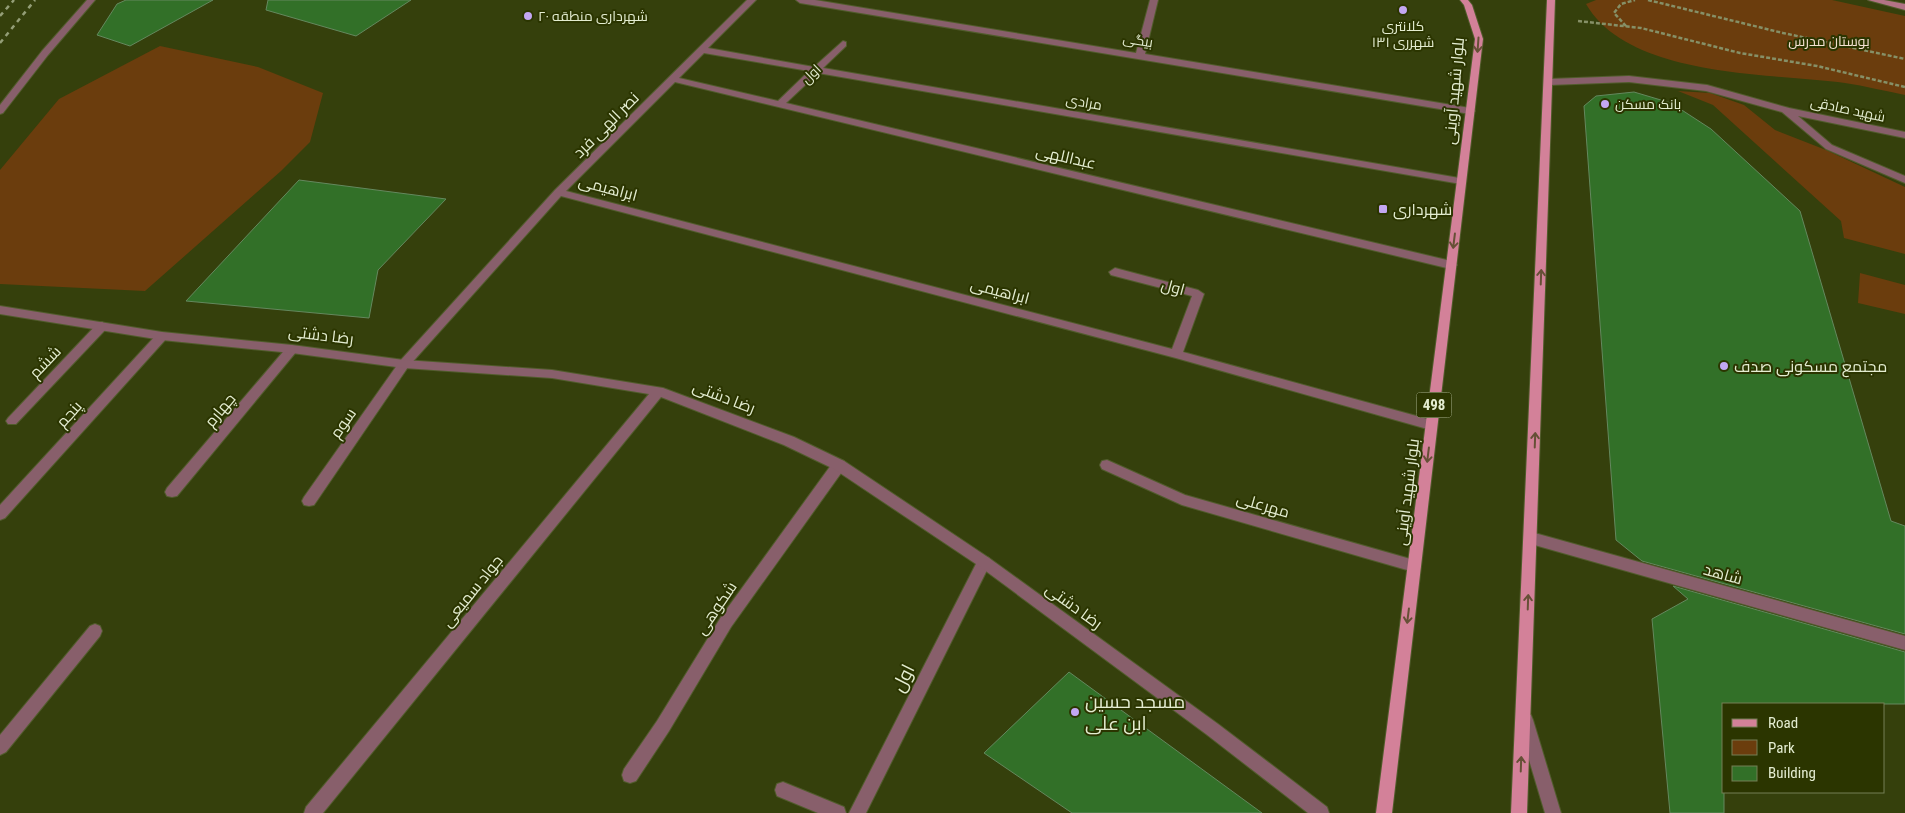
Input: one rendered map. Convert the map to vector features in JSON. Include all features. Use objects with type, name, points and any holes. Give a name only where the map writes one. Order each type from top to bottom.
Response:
[{"type":"main road","name":"بلوار شهید آوینی","points":[[1384,813],[1479,39],[1468,5],[1464,0]]},
{"type":"main road","points":[[1520,813],[1552,0]]},
{"type":"main road","points":[[1872,0],[1905,7]]},
{"type":"street","points":[[0,111],[45,53],[91,0]]},
{"type":"street","name":"نصر الهی فرد","points":[[404,364],[559,192],[752,0]]},
{"type":"street","name":"بیگی","points":[[800,0],[1470,111]]},
{"type":"street","points":[[1140,55],[1154,0]]},
{"type":"street","name":"اول","points":[[780,104],[843,44]]},
{"type":"street","name":"مرادی","points":[[702,50],[1461,181]]},
{"type":"street","name":"عبداللهی","points":[[674,79],[1451,265]]},
{"type":"street","name":"شهید صادقی","points":[[1548,82],[1629,79],[1707,88],[1785,110],[1905,135]]},
{"type":"street","points":[[1785,110],[1829,147],[1905,180]]},
{"type":"street","name":"ابراهیمی","points":[[559,192],[1176,354],[1431,425]]},
{"type":"street","name":"اول","points":[[1115,272],[1198,294],[1176,354]]},
{"type":"street","name":"رضا دشتی","points":[[0,310],[162,336],[292,349],[404,364],[552,374],[658,392],[790,441],[839,465],[984,562],[1212,729],[1321,813]]},
{"type":"street","name":"ششم","points":[[12,421],[102,326]]},
{"type":"street","name":"پنجم","points":[[0,514],[162,336]]},
{"type":"street","name":"چهارم","points":[[172,492],[292,349]]},
{"type":"street","name":"سوم","points":[[309,502],[404,364]]},
{"type":"street","name":"جواد سمیعی","points":[[312,813],[658,392]]},
{"type":"street","name":"شکوهی","points":[[630,774],[663,726],[726,622],[839,465]]},
{"type":"street","name":"مهرعلی","points":[[1107,465],[1182,500],[1414,566]]},
{"type":"street","name":"شاهد","points":[[1531,538],[1905,643]]},
{"type":"street","name":"اول","points":[[857,813],[984,562]]},
{"type":"street","points":[[0,747],[94,631]]},
{"type":"street","points":[[1523,715],[1554,813]]},
{"type":"street","points":[[783,790],[838,813]]},
{"type":"path","points":[[1626,26],[1614,12],[1621,4],[1635,0]]},
{"type":"path","points":[[1648,0],[1783,33],[1905,59]]},
{"type":"path","points":[[1575,21],[1641,28],[1740,53],[1817,66],[1905,87]]},
{"type":"green space","name":"بوستان مدرس","points":[[1596,0],[1832,0],[1905,16],[1905,95],[1845,83],[1741,73],[1667,59],[1634,46],[1606,28],[1586,4]]},
{"type":"green space","points":[[160,46],[258,67],[323,93],[310,142],[281,171],[145,291],[0,284],[0,170],[59,99]]},
{"type":"green space","points":[[1678,91],[1710,93],[1744,105],[1775,130],[1826,150],[1905,187],[1905,254],[1844,238],[1841,221],[1713,105]]},
{"type":"green space","points":[[1860,273],[1905,285],[1905,314],[1858,303]]},
{"type":"building","points":[[126,0],[213,0],[130,46],[97,35],[117,4]]},
{"type":"building","points":[[268,0],[411,0],[356,36],[266,10]]},
{"type":"building","name":"مجتمع مسکونی صدف","points":[[1634,92],[1671,103],[1711,129],[1800,211],[1891,521],[1905,526],[1905,634],[1642,561],[1616,540],[1584,106],[1596,96]]},
{"type":"building","points":[[299,180],[446,199],[378,270],[369,318],[186,301]]},
{"type":"building","points":[[1673,586],[1905,652],[1905,704],[1722,703],[1722,793],[1724,793],[1724,813],[1670,813],[1652,619],[1688,599]]},
{"type":"building","name":"مسجد حسین ابن علی","points":[[1069,672],[1262,813],[1072,813],[984,753]]},
{"type":"railway","points":[[0,16],[14,0]]},
{"type":"railway","points":[[0,43],[35,0]]},
{"type":"place","name":"کلانتری ۱۳۱ شهرری","points":[[1403,10]]},
{"type":"place","name":"شهرداری منطقه ۲۰","points":[[528,16]]},
{"type":"place","name":"بانک مسکن","points":[[1605,104]]},
{"type":"place","name":"شهرداری","points":[[1383,209]]},
{"type":"place","name":"مجتمع مسکونی صدف","points":[[1724,366]]},
{"type":"place","name":"مسجد حسین ابن علی","points":[[1075,712]]}]
